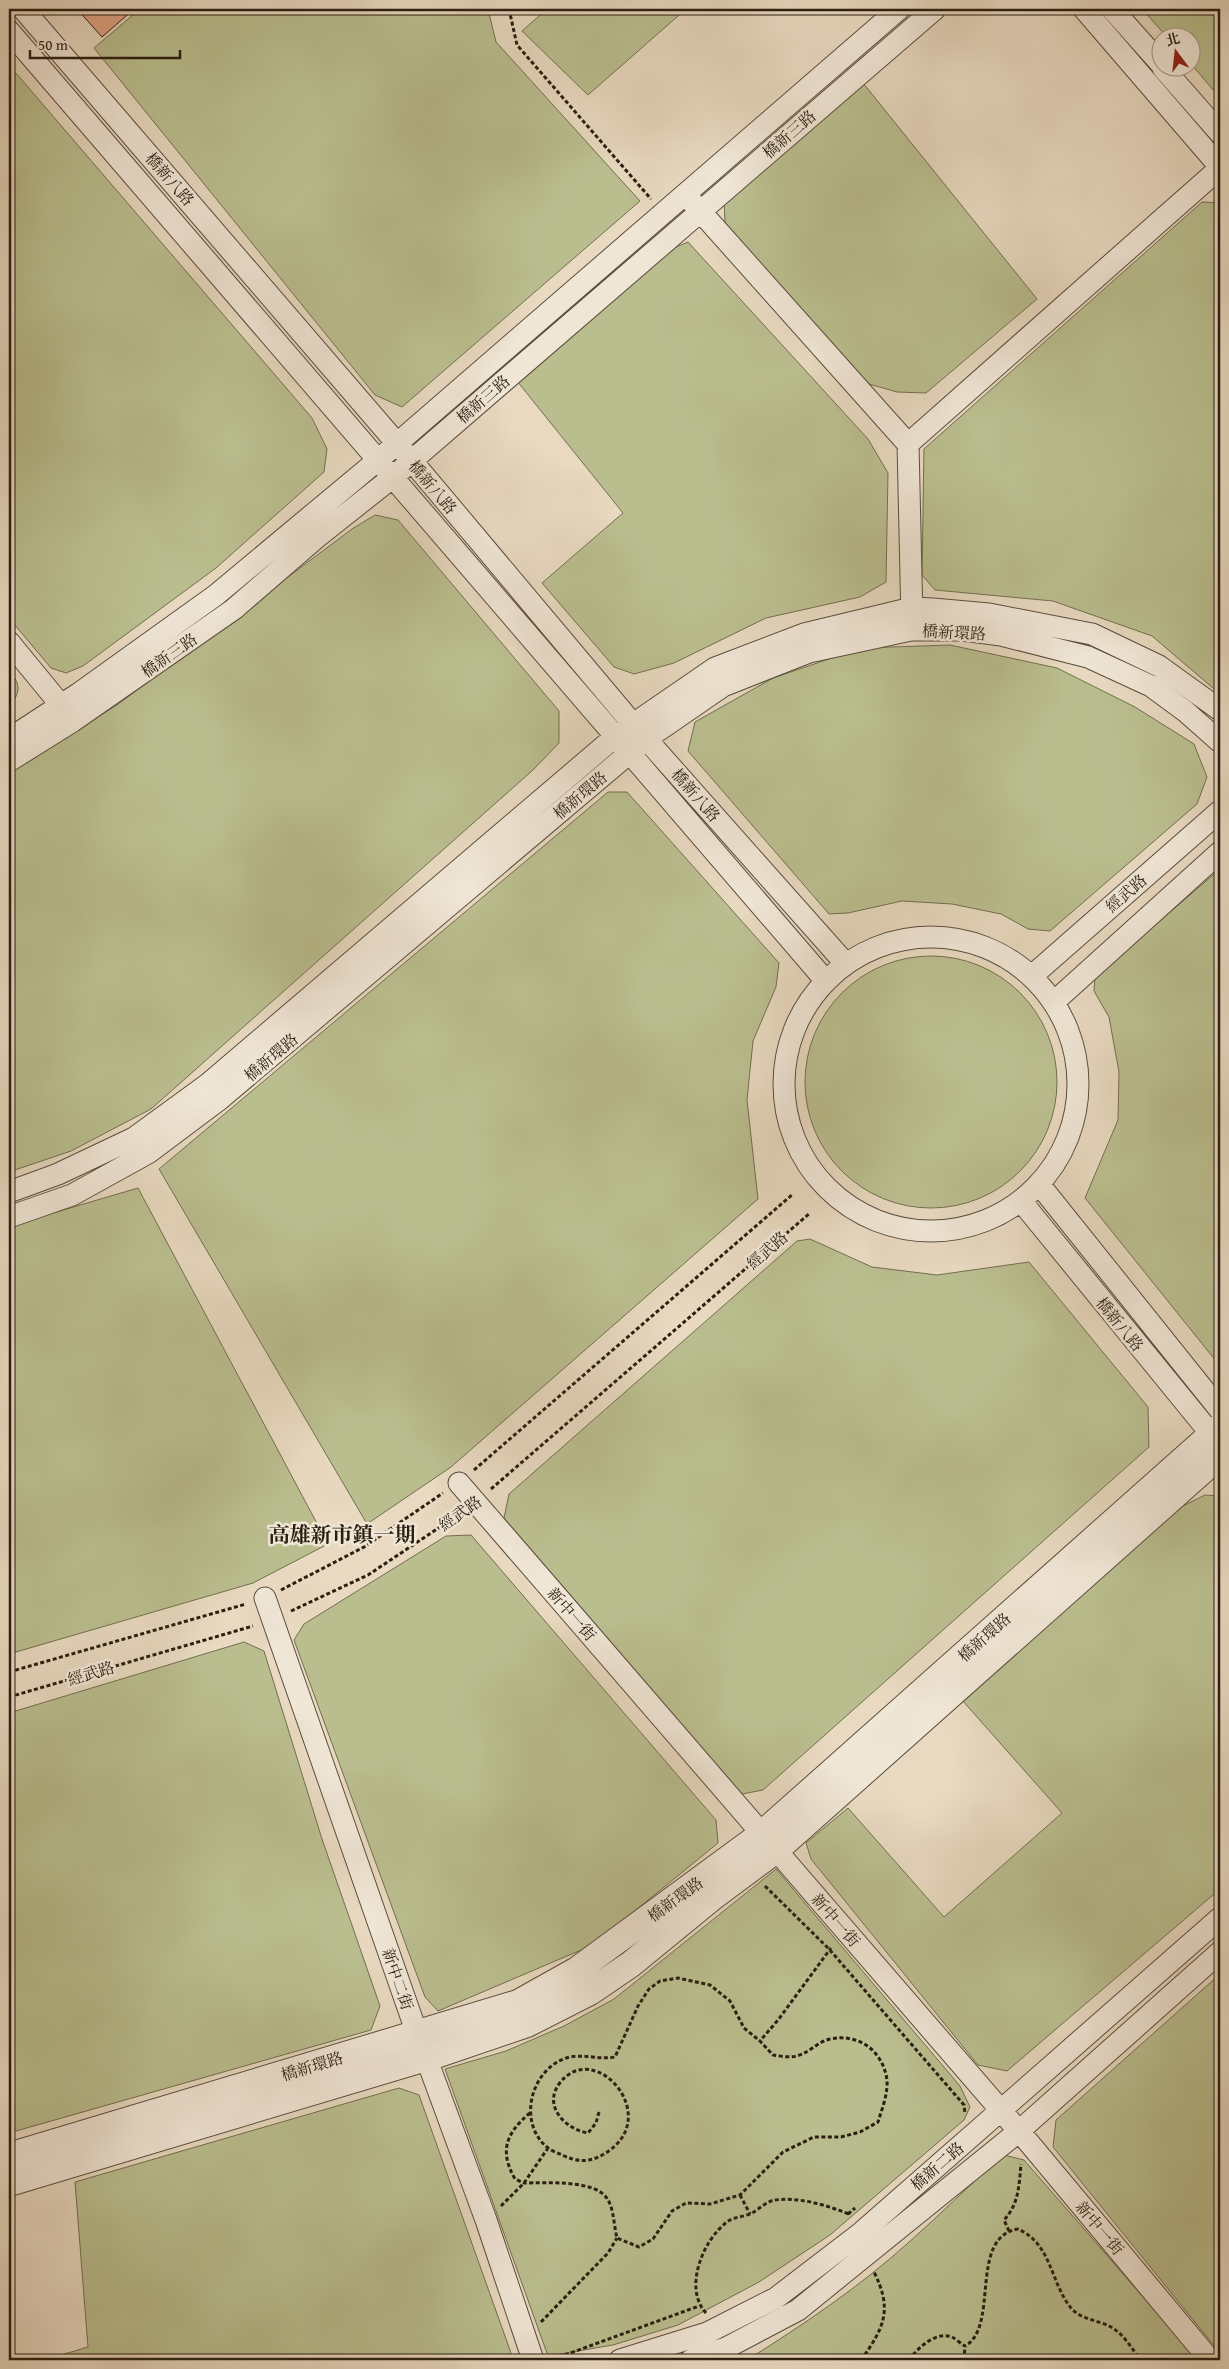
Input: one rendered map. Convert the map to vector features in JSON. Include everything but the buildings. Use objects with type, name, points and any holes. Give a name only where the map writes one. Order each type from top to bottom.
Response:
[{"type":"street","name":"橋新八路","points":[[23,9],[412,461],[624,730],[630,753],[825,980]]},
{"type":"street","name":"橋新三路","points":[[9,761],[216,595],[397,444],[899,9]]},
{"type":"street","name":"橋新三路","points":[[9,739],[68,713],[234,609],[316,538],[412,461],[935,9]]},
{"type":"street","points":[[908,444],[1220,167],[1084,9]]},
{"type":"street","points":[[1112,9],[1152,55]]},
{"type":"street","name":"橋新八路","points":[[9,32],[393,477],[624,730],[646,739],[845,963]]},
{"type":"street","points":[[1172,78],[1220,133]]},
{"type":"street","points":[[685,194],[908,444],[911,630]]},
{"type":"street","name":"橋新環路","points":[[9,1192],[58,1174],[134,1138],[208,1084],[624,730],[715,668],[804,634],[912,608],[989,614],[1092,634],[1159,666],[1220,710]]},
{"type":"street","name":"橋新環路","points":[[9,1218],[72,1195],[148,1153],[213,1105],[646,739],[724,686],[809,652],[911,630],[963,630],[1001,635],[1088,657],[1151,686],[1185,711],[1220,742]]},
{"type":"street","points":[[9,642],[68,713]]},
{"type":"street","name":"經武路","points":[[1033,975],[1220,811]]},
{"type":"street","name":"經武路","points":[[1055,1001],[1220,852]]},
{"type":"street","points":[[941,936],[990,947],[1033,975],[1055,1001],[1075,1045],[1080,1094],[1068,1141],[1040,1184],[1021,1201],[990,1219],[949,1230],[906,1230],[866,1217],[831,1193],[815,1176],[793,1139],[783,1098],[785,1054],[800,1014],[825,980],[845,963],[890,941],[941,936]]},
{"type":"street","name":"橋新八路","points":[[1040,1184],[1220,1410]]},
{"type":"street","name":"橋新八路","points":[[1021,1201],[1218,1441]]},
{"type":"street","name":"橋新環路","points":[[9,2156],[423,2046],[527,2024],[590,1992],[631,1964],[714,1896],[769,1842],[1218,1441]]},
{"type":"street","name":"新中一街","points":[[459,1483],[1001,2111],[1210,2360]]},
{"type":"street","name":"新中二街","points":[[265,1598],[486,2220],[541,2355]]},
{"type":"street","name":"橋新二路","points":[[620,2360],[720,2328],[776,2298],[867,2227],[1220,1918]]},
{"type":"street","name":"橋新二路","points":[[691,2360],[726,2348],[798,2310],[865,2256],[1024,2138],[1220,1952]]},
{"type":"street","name":"橋新環路","points":[[9,2183],[423,2046]]},
{"type":"path","points":[[509,9],[517,46],[663,213]]},
{"type":"path","name":"經武路","points":[[9,1672],[265,1598],[364,1547],[459,1483],[793,1194]]},
{"type":"path","name":"經武路","points":[[9,1697],[273,1620],[368,1575],[476,1503],[810,1213]]},
{"type":"path","points":[[763,1884],[829,1949],[964,2105],[966,2111],[960,2119]]},
{"type":"path","points":[[760,2041],[778,2020],[844,1929]]},
{"type":"path","points":[[600,2112],[596,2123],[588,2133],[574,2131],[560,2118],[556,2109],[554,2098],[557,2087],[563,2080],[574,2073],[585,2070],[599,2072],[609,2077],[617,2085],[628,2106],[627,2130],[620,2141],[596,2159],[584,2162],[572,2159],[548,2148],[537,2133],[530,2113],[532,2095],[539,2078],[549,2068],[570,2057],[604,2059],[616,2057],[638,2006],[648,1989],[660,1981],[678,1978],[710,1985],[730,2001],[744,2028],[773,2055],[798,2056],[817,2042],[832,2038],[847,2038],[865,2042],[879,2056],[887,2081],[885,2102],[878,2122],[860,2132],[841,2137],[814,2137],[783,2152],[740,2196],[710,2204],[686,2203],[672,2211],[653,2239],[638,2247],[617,2238]]},
{"type":"path","points":[[530,2113],[516,2125],[508,2139],[505,2154],[515,2179],[524,2183],[585,2185],[600,2190],[608,2200],[617,2238],[608,2253],[539,2324],[535,2315]]},
{"type":"path","points":[[1009,2231],[1004,2220],[1015,2206],[1017,2185],[1022,2176],[1021,2156],[1024,2138]]},
{"type":"path","points":[[486,2220],[524,2183],[548,2148]]},
{"type":"path","points":[[740,2196],[750,2214]]},
{"type":"path","points":[[720,2328],[699,2306],[695,2278],[710,2240],[728,2220],[750,2214],[772,2200],[799,2199],[848,2214],[867,2227]]},
{"type":"path","points":[[848,2214],[856,2208]]},
{"type":"path","points":[[964,2360],[965,2346],[977,2336],[989,2264],[994,2248],[1009,2231],[1018,2229],[1028,2234],[1036,2242],[1048,2259],[1064,2300],[1073,2310],[1117,2330],[1140,2360]]},
{"type":"path","points":[[861,2360],[877,2337],[886,2309],[884,2291],[865,2256]]},
{"type":"path","points":[[541,2355],[554,2359],[699,2306]]},
{"type":"path","points":[[909,2360],[927,2342],[941,2336],[952,2337],[965,2346]]},
{"type":"green space","points":[[140,9],[488,9],[496,42],[640,201],[402,407],[375,395],[94,48]]},
{"type":"green space","points":[[547,9],[686,9],[588,95],[522,31]]},
{"type":"green space","points":[[1142,9],[1220,9],[1220,98],[1202,77],[1202,28],[1159,28]]},
{"type":"green space","points":[[9,65],[312,418],[327,449],[324,472],[216,568],[83,666],[66,673],[51,668],[9,618]]},
{"type":"green space","points":[[863,83],[1037,299],[926,393],[897,392],[869,384],[725,223],[724,200]]},
{"type":"green space","points":[[1202,202],[1220,203],[1220,694],[1152,636],[1053,601],[935,590],[922,575],[924,449]]},
{"type":"green space","points":[[688,242],[868,439],[888,473],[886,582],[860,597],[766,618],[674,663],[634,674],[614,667],[542,583],[623,513],[517,381],[674,248]]},
{"type":"green space","points":[[375,515],[398,520],[559,711],[559,743],[533,770],[151,1109],[71,1151],[9,1172],[9,772],[117,705],[352,529]]},
{"type":"green space","points":[[950,645],[1057,668],[1135,707],[1194,744],[1207,777],[1197,804],[1050,931],[1028,929],[1001,914],[952,904],[902,901],[848,913],[829,914],[688,751],[695,722],[773,678],[861,648]]},
{"type":"green space","points":[[9,670],[16,680],[18,689],[9,708]]},
{"type":"green space","points":[[608,792],[627,792],[779,963],[776,987],[753,1041],[747,1100],[758,1199],[451,1467],[367,1524],[159,1169]]},
{"type":"green space","points":[[1220,869],[1220,1366],[1085,1198],[1118,1120],[1119,1072],[1109,1017],[1094,991],[1095,977]]},
{"type":"green space","points":[[919,956],[943,956],[968,961],[991,970],[1011,984],[1029,1002],[1043,1022],[1052,1045],[1057,1070],[1055,1107],[1043,1142],[1029,1162],[1011,1180],[991,1194],[968,1203],[943,1208],[919,1208],[894,1203],[871,1194],[851,1180],[833,1162],[819,1142],[810,1119],[805,1094],[805,1070],[810,1045],[819,1022],[833,1002],[851,984],[871,970],[894,961]]},
{"type":"green space","points":[[138,1188],[328,1544],[253,1583],[9,1654],[9,1226]]},
{"type":"green space","points":[[810,1239],[872,1267],[937,1275],[1029,1262],[1148,1407],[1149,1447],[763,1790],[742,1794],[504,1518],[509,1494],[797,1241]]},
{"type":"green space","points":[[1205,1495],[1220,1496],[1220,1889],[1007,2071],[978,2065],[811,1859],[806,1843],[848,1808],[944,1917],[1062,1813],[962,1700],[1181,1507]]},
{"type":"green space","points":[[471,1535],[716,1820],[718,1843],[593,1945],[438,2011],[425,1997],[294,1640],[304,1624],[446,1536]]},
{"type":"green space","points":[[244,1642],[264,1651],[322,1839],[380,2006],[371,2030],[9,2133],[9,1713]]},
{"type":"green space","points":[[776,1869],[960,2086],[970,2107],[964,2120],[830,2235],[759,2282],[678,2325],[613,2345],[548,2356],[445,2069],[506,2051],[564,2026],[614,1999]]},
{"type":"green space","points":[[1220,1974],[1220,2353],[1053,2147],[1056,2120]]},
{"type":"green space","points":[[399,2088],[419,2095],[511,2353],[508,2360],[44,2360],[88,2347],[75,2182]]},
{"type":"green space","points":[[1004,2155],[1024,2160],[1198,2360],[747,2360],[810,2319],[870,2275]]},
{"type":"district","name":"高雄新市鎮一期","points":[[342,1535]]}]
